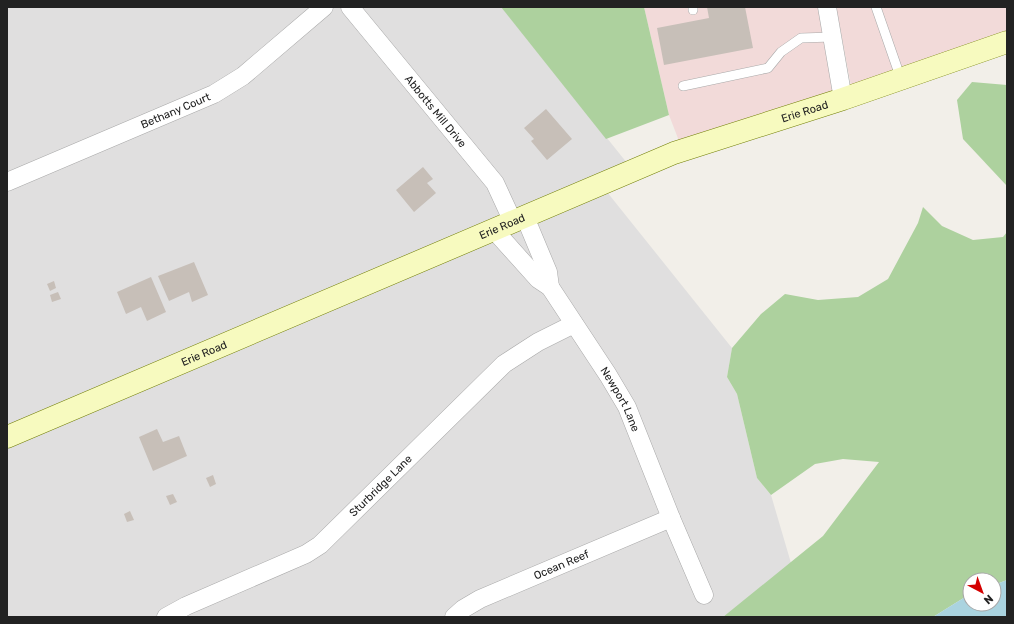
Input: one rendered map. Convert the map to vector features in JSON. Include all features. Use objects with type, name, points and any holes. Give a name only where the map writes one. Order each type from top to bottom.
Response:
[{"type":"street","name":"Bethany Court","points":[[7,182],[214,94],[244,76],[324,7]]},
{"type":"street","name":"Abbotts Mill Drive","points":[[350,7],[495,183],[511,223]]},
{"type":"street","points":[[827,7],[843,99]]},
{"type":"street","name":"Erie Road","points":[[7,437],[674,153],[843,99],[1007,42]]},
{"type":"street","points":[[511,223],[548,272],[550,288]]},
{"type":"street","name":"Newport Lane","points":[[511,223],[538,280],[550,288],[608,375],[627,407],[671,518],[704,595]]},
{"type":"street","name":"Sturbridge Lane","points":[[166,617],[186,606],[306,554],[320,545],[504,364],[538,342],[574,324]]},
{"type":"street","name":"Ocean Reef","points":[[454,617],[463,609],[480,599],[671,518]]},
{"type":"lane","points":[[876,7],[901,79]]},
{"type":"lane","points":[[683,86],[768,68],[781,52],[801,38],[832,37]]},
{"type":"shaded area","points":[[7,7],[502,7],[627,163],[7,427]]},
{"type":"shaded area","points":[[644,7],[822,7],[839,92],[679,141],[669,115]]},
{"type":"shaded area","points":[[836,7],[1007,7],[1007,31],[851,86]]},
{"type":"shaded area","points":[[607,192],[732,348],[727,377],[737,394],[757,478],[771,495],[791,563],[723,617],[7,617],[7,445]]},
{"type":"green space","points":[[501,7],[644,7],[669,115],[606,139]]},
{"type":"green space","points":[[972,82],[1007,85],[1007,186],[963,139],[957,100]]},
{"type":"green space","points":[[923,207],[942,226],[973,240],[1003,237],[1007,232],[1007,580],[1002,582],[1002,572],[962,572],[962,599],[933,617],[723,617],[823,536],[879,462],[843,459],[815,464],[771,495],[757,478],[737,394],[727,377],[732,348],[761,314],[785,294],[818,300],[858,297],[888,279],[918,223]]},
{"type":"water","points":[[1007,580],[1007,617],[933,617],[962,599],[962,612],[1002,612],[1002,582]]},
{"type":"building","points":[[707,7],[745,7],[753,48],[664,65],[657,28],[709,18]]},
{"type":"building","points":[[546,109],[572,139],[547,160],[531,141],[534,139],[524,128]]},
{"type":"building","points":[[423,167],[433,179],[427,183],[436,193],[414,212],[396,190]]},
{"type":"building","points":[[194,262],[208,295],[192,302],[189,292],[169,301],[158,276]]},
{"type":"building","points":[[151,277],[166,312],[147,321],[141,307],[126,314],[117,292]]},
{"type":"building","points":[[54,281],[56,288],[50,291],[47,284]]},
{"type":"building","points":[[58,292],[61,299],[52,302],[50,295]]},
{"type":"building","points":[[157,429],[163,442],[179,436],[187,456],[153,471],[139,437]]},
{"type":"building","points":[[213,475],[216,484],[210,487],[206,478]]},
{"type":"building","points":[[173,494],[177,502],[170,505],[166,496]]},
{"type":"building","points":[[130,511],[134,520],[127,522],[124,514]]}]
